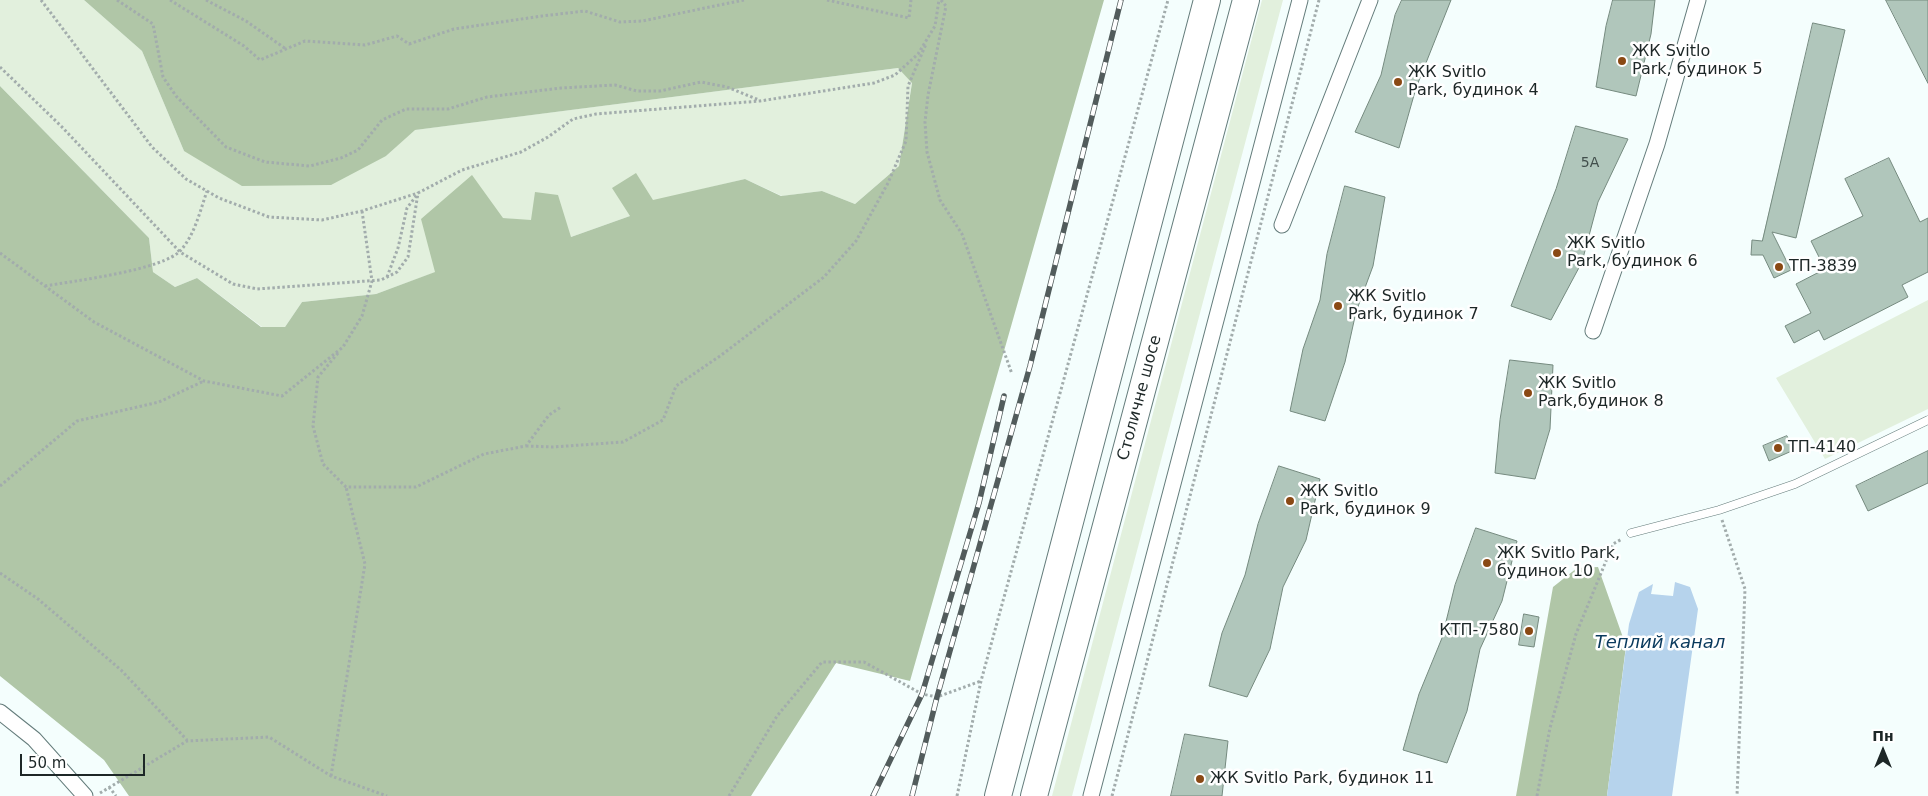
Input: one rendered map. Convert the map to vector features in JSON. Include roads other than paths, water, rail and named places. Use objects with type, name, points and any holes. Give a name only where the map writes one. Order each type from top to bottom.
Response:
[{"type":"highway","points":[[998,796],[1207,0]]},
{"type":"highway","name":"Столичне шосе","points":[[1034,796],[1246,0]]},
{"type":"street","points":[[1092,796],[1300,0]]},
{"type":"street","points":[[1282,225],[1370,0]]},
{"type":"street","points":[[1593,331],[1656,144],[1698,0]]},
{"type":"street","points":[[0,712],[34,739],[85,796]]},
{"type":"lane","points":[[1631,533],[1719,510],[1795,484],[1928,420]]},
{"type":"water","name":"Теплий канал","points":[[1675,582],[1690,587],[1698,609],[1672,796],[1607,796],[1629,624],[1639,592],[1653,584],[1651,594],[1673,596]]},
{"type":"railway","points":[[912,796],[937,697],[1030,366],[1121,0]]},
{"type":"railway","points":[[873,796],[922,694],[979,503],[1004,396]]},
{"type":"place","name":"ЖК Svitlo Park, будинок 5","points":[[1622,61]]},
{"type":"place","name":"ЖК Svitlo Park, будинок 4","points":[[1398,82]]},
{"type":"place","name":"ЖК Svitlo Park, будинок 6","points":[[1557,253]]},
{"type":"place","name":"ТП-3839","points":[[1779,267]]},
{"type":"place","name":"ЖК Svitlo Park, будинок 7","points":[[1338,306]]},
{"type":"place","name":"ЖК Svitlo Park,будинок 8","points":[[1528,393]]},
{"type":"place","name":"ТП-4140","points":[[1778,448]]},
{"type":"place","name":"ЖК Svitlo Park, будинок 9","points":[[1290,501]]},
{"type":"place","name":"ЖК Svitlo Park, будинок 10","points":[[1487,563]]},
{"type":"place","name":"КТП-7580","points":[[1529,631]]},
{"type":"place","name":"ЖК Svitlo Park, будинок 11","points":[[1200,779]]}]
